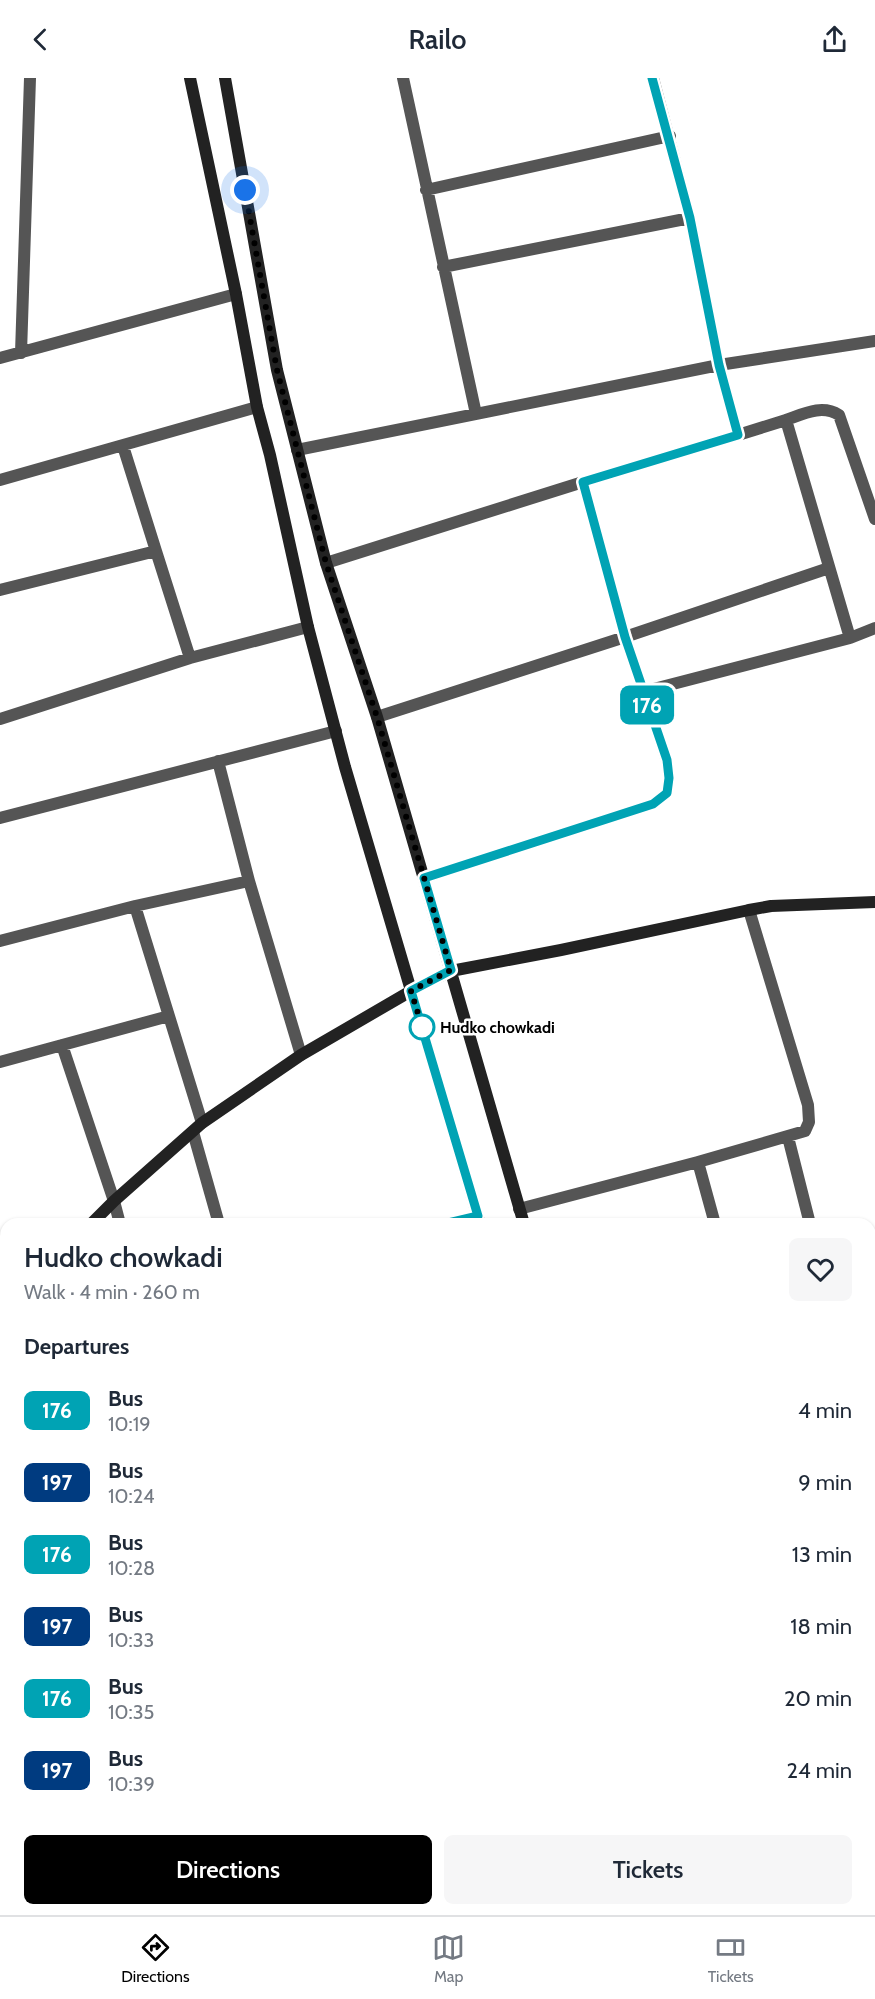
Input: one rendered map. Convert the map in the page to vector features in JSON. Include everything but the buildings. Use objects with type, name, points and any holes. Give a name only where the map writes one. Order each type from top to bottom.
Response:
[{"type":"main road","points":[[190,78],[236,294],[257,407],[270,455],[308,627],[336,731],[478,1218]]},
{"type":"main road","points":[[225,78],[277,370],[326,563],[377,717],[522,1218]]},
{"type":"main road","points":[[97,1218],[197,1128],[301,1055],[451,970],[561,950],[749,909],[875,902]]},
{"type":"street","points":[[21,353],[30,78]]},
{"type":"street","points":[[403,78],[476,414]]},
{"type":"street","points":[[652,78],[670,136],[690,218],[719,365],[738,435]]},
{"type":"street","points":[[426,190],[670,136]]},
{"type":"street","points":[[443,267],[690,218]]},
{"type":"street","points":[[0,358],[236,294]]},
{"type":"street","points":[[297,450],[719,365],[875,341]]},
{"type":"street","points":[[0,480],[257,407]]},
{"type":"street","points":[[326,563],[817,410],[831,410],[839,415],[875,519]]},
{"type":"street","points":[[786,420],[850,638]]},
{"type":"street","points":[[123,446],[190,658]]},
{"type":"street","points":[[424,878],[653,804],[667,793],[669,778],[667,760],[625,637],[583,482]]},
{"type":"street","points":[[0,590],[156,551]]},
{"type":"street","points":[[377,717],[829,568]]},
{"type":"street","points":[[0,719],[190,658],[308,627]]},
{"type":"street","points":[[642,692],[850,638],[875,628]]},
{"type":"street","points":[[0,818],[336,731]]},
{"type":"street","points":[[218,761],[249,880],[301,1055]]},
{"type":"street","points":[[0,941],[135,906],[249,880]]},
{"type":"street","points":[[135,906],[169,1016],[218,1218]]},
{"type":"street","points":[[519,1209],[805,1131],[809,1122],[808,1105],[749,909]]},
{"type":"street","points":[[0,1062],[169,1016]]},
{"type":"street","points":[[62,1045],[118,1218]]},
{"type":"street","points":[[788,1137],[808,1218]]},
{"type":"street","points":[[698,1162],[713,1218]]},
{"type":"bus line","name":"176","points":[[470,1218],[478,1216],[411,991],[451,970],[424,878],[653,804],[667,793],[669,778],[667,760],[625,637],[583,482],[738,435],[719,365],[690,218],[670,136],[652,78]]},
{"type":"place","name":"Hudko chowkadi","points":[[422,1027]]},
{"type":"route","points":[[245,190],[277,370],[326,563],[377,717],[451,970],[411,991],[424,1033],[422,1027]]}]
